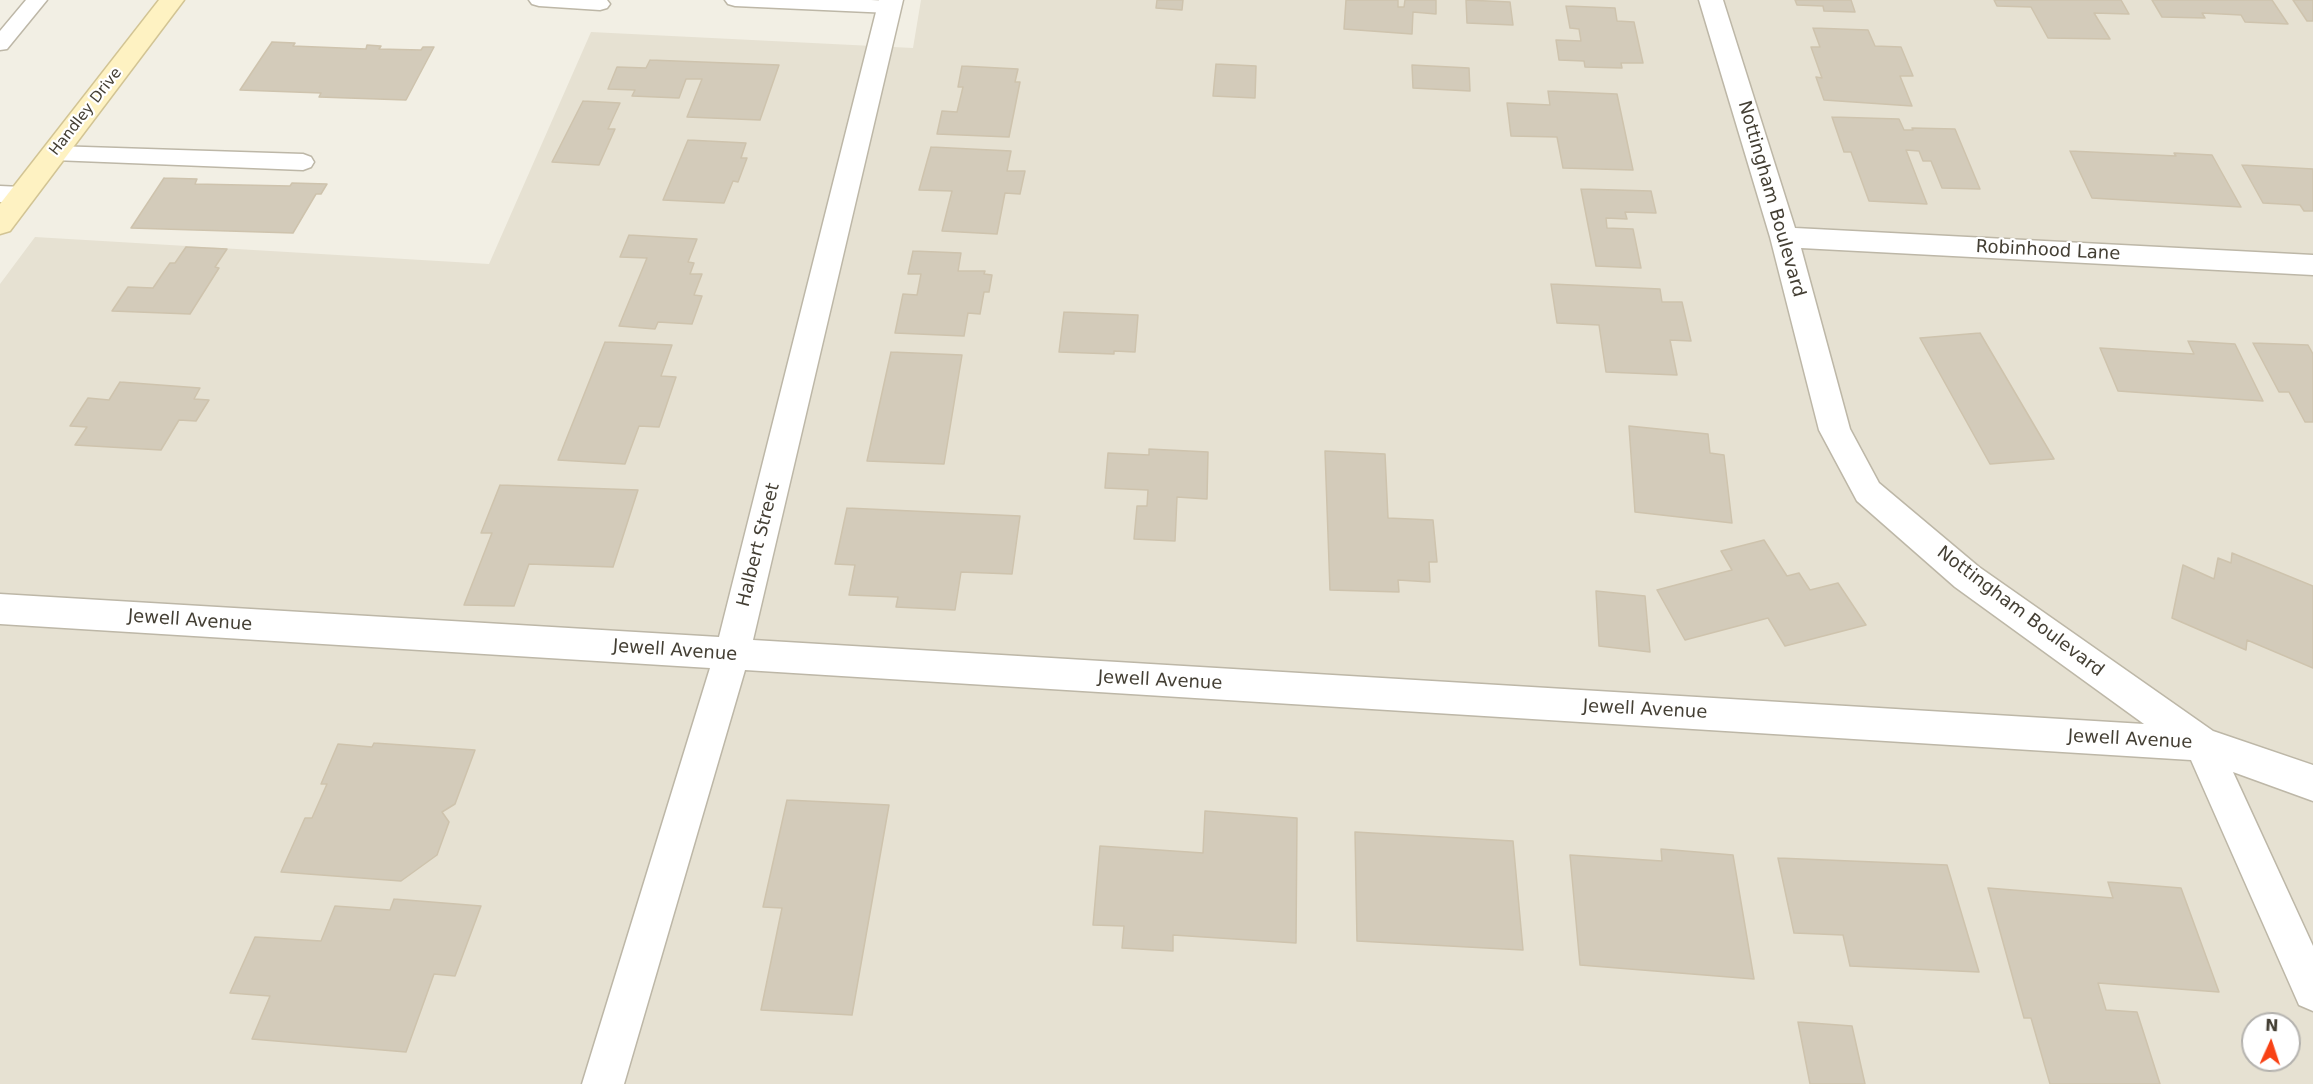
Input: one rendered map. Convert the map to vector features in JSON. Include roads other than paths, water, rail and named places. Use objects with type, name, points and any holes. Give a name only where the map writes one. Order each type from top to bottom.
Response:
[{"type":"street","name":"Handley Drive","points":[[0,224],[11,194],[54,153],[172,0]]},
{"type":"street","name":"Nottingham Boulevard","points":[[1711,0],[1784,237],[1835,430],[1868,492],[1967,577],[2202,744]]},
{"type":"street","name":"Halbert Street","points":[[603,1084],[732,654],[890,4]]},
{"type":"street","name":"Robinhood Lane","points":[[1784,237],[2313,265]]},
{"type":"street","name":"Jewell Avenue","points":[[0,609],[2202,744],[2313,783]]},
{"type":"street","points":[[2202,744],[2313,991]]},
{"type":"lane","points":[[0,44],[37,0]]},
{"type":"lane","points":[[539,0],[600,4]]},
{"type":"lane","points":[[735,0],[890,4]]},
{"type":"lane","points":[[54,153],[303,162]]}]
